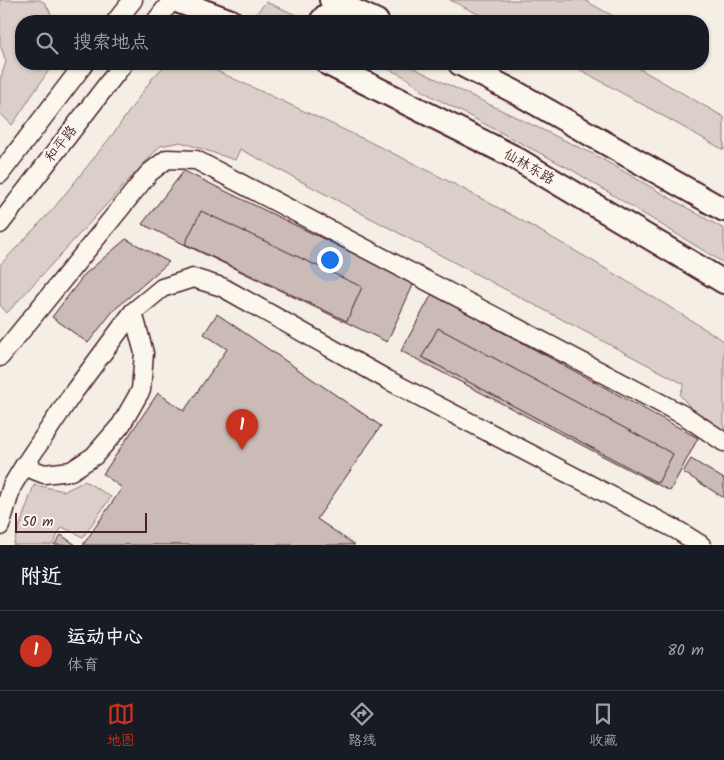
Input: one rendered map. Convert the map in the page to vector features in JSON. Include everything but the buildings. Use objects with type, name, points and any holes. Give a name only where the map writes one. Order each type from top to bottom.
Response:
[{"type":"main road","points":[[173,0],[214,15]]},
{"type":"main road","points":[[326,15],[342,4],[365,15]]},
{"type":"main road","name":"仙林东路","points":[[341,70],[512,156],[724,282]]},
{"type":"main road","points":[[472,70],[517,93],[724,210]]},
{"type":"street","points":[[121,15],[133,0]]},
{"type":"street","points":[[161,15],[173,0]]},
{"type":"street","points":[[0,174],[79,70]]},
{"type":"street","name":"和平路","points":[[0,224],[118,70]]},
{"type":"street","points":[[3,347],[149,173],[167,159],[196,160],[685,416],[724,442]]},
{"type":"street","points":[[0,526],[12,486],[24,466],[73,393],[133,312],[162,288],[193,278],[222,287],[388,380],[668,525],[702,545]]},
{"type":"street","points":[[24,466],[44,474],[71,471],[94,456],[120,425],[141,390],[144,353],[133,312]]},
{"type":"shaded area","points":[[0,0],[40,0],[45,3],[52,15],[15,15],[15,70],[49,70],[12,125],[0,113],[0,80],[6,62],[0,44]]},
{"type":"shaded area","points":[[450,0],[584,0],[611,15],[480,15]]},
{"type":"shaded area","points":[[266,2],[296,15],[255,15]]},
{"type":"shaded area","points":[[160,70],[214,70],[342,129],[421,167],[498,208],[650,295],[724,341],[724,435],[700,419],[680,395],[684,384],[240,149],[235,160],[181,142],[160,146],[7,313],[0,305],[0,265],[54,208],[113,134],[154,76]]},
{"type":"shaded area","points":[[390,70],[418,70],[595,155],[724,229],[724,263],[572,170],[424,92],[405,77]]},
{"type":"shaded area","points":[[581,70],[642,70],[724,117],[724,150]]},
{"type":"shaded area","points":[[85,481],[111,497],[83,537],[62,527],[52,545],[13,545],[34,485],[65,491]]},
{"type":"place","name":"运动中心","points":[[242,450]]}]
